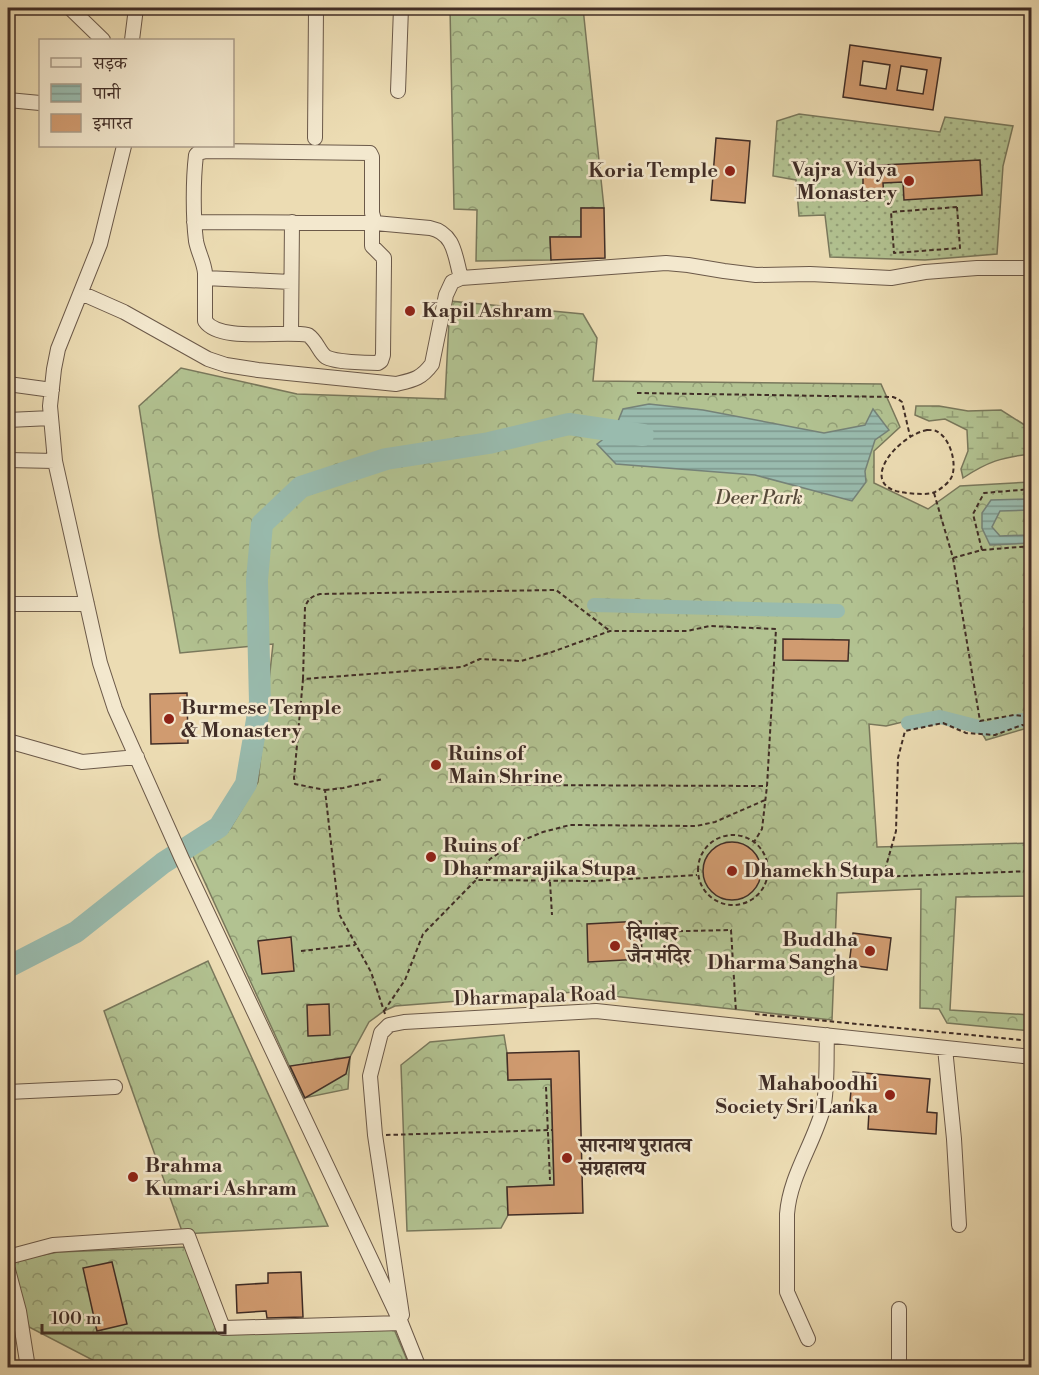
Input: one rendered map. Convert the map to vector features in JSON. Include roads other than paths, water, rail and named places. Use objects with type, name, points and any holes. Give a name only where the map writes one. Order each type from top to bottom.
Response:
[{"type":"street","points":[[70,8],[102,39]]},
{"type":"street","points":[[132,39],[136,8]]},
{"type":"street","points":[[315,138],[316,8]]},
{"type":"street","points":[[398,91],[401,8]]},
{"type":"street","points":[[8,100],[39,103]]},
{"type":"street","points":[[124,147],[100,244],[58,349],[50,406],[55,461],[100,663],[115,709],[182,859],[403,1328],[419,1368]]},
{"type":"street","points":[[206,151],[370,153],[374,223],[372,246],[384,258],[383,355],[378,363],[327,357],[308,335],[227,332],[214,329],[205,321],[205,268],[198,253],[194,222],[195,162],[198,153],[206,151]]},
{"type":"street","points":[[194,222],[374,223],[438,229],[449,239],[461,278]]},
{"type":"street","points":[[291,334],[292,222]]},
{"type":"street","points":[[81,293],[124,312],[208,359],[226,365],[396,384],[418,379],[432,364],[446,295],[452,282],[461,278],[666,263],[756,275],[810,274],[891,278],[925,272],[977,268],[1032,268]]},
{"type":"street","points":[[205,278],[291,282]]},
{"type":"street","points":[[8,384],[52,390]]},
{"type":"street","points":[[8,420],[51,418]]},
{"type":"street","points":[[8,460],[55,461]]},
{"type":"street","points":[[8,604],[87,604]]},
{"type":"street","points":[[8,741],[82,762],[136,757]]},
{"type":"street","name":"Dharmapala Road","points":[[403,1328],[375,1135],[370,1076],[381,1033],[389,1025],[404,1022],[596,1011],[1032,1057]]},
{"type":"street","points":[[808,1339],[787,1292],[787,1214],[798,1170],[822,1110],[827,1035]]},
{"type":"street","points":[[945,1048],[959,1225]]},
{"type":"street","points":[[8,1092],[115,1086]]},
{"type":"street","points":[[8,1257],[53,1245],[188,1236],[223,1328],[403,1328]]},
{"type":"street","points":[[8,1270],[19,1311],[28,1368]]},
{"type":"street","points":[[899,1368],[900,1309]]},
{"type":"water","points":[[649,404],[703,410],[824,433],[865,425],[873,409],[889,430],[875,440],[865,471],[866,482],[852,501],[755,475],[616,464],[597,444],[614,431],[623,409]]},
{"type":"water","points":[[1031,499],[1031,513],[1029,510],[1000,511],[992,527],[1000,536],[1028,535],[1031,527],[1031,543],[990,545],[982,528],[982,513],[991,500]]},
{"type":"waterway","points":[[8,967],[76,932],[163,863],[219,827],[246,784],[260,702],[257,580],[262,524],[301,487],[386,459],[489,443],[569,424],[643,435]]},
{"type":"waterway","points":[[594,605],[838,611]]},
{"type":"waterway","points":[[908,723],[940,717],[987,729],[1021,720],[1032,722]]},
{"type":"place","name":"Koria Temple","points":[[730,171]]},
{"type":"place","name":"Vajra Vidya Monastery","points":[[909,181]]},
{"type":"place","name":"Kapil Ashram","points":[[410,311]]},
{"type":"place","name":"Burmese Temple & Monastery","points":[[169,719]]},
{"type":"place","name":"Ruins of Main Shrine","points":[[436,765]]},
{"type":"place","name":"Ruins of Dharmarajika Stupa","points":[[431,857]]},
{"type":"place","name":"Dhamekh Stupa","points":[[732,871]]},
{"type":"place","name":"दिगांबर जैन मंदिर","points":[[615,946]]},
{"type":"place","name":"Buddha Dharma Sangha","points":[[870,951]]},
{"type":"place","name":"Mahaboodhi Society Sri Lanka","points":[[890,1095]]},
{"type":"place","name":"सारनाथ पुरातत्व संग्रहालय","points":[[567,1158]]},
{"type":"place","name":"Brahma Kumari Ashram","points":[[133,1177]]},
{"type":"park label","name":"Deer Park","points":[[759,498]]}]
